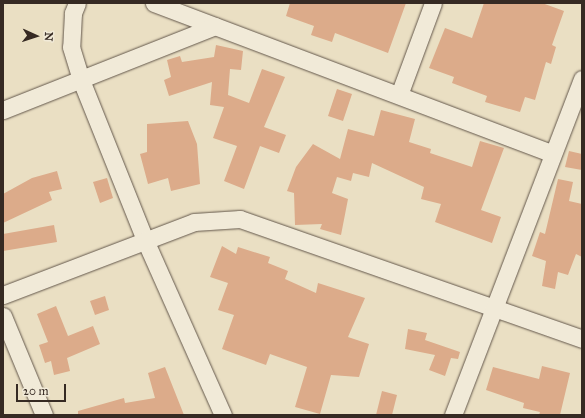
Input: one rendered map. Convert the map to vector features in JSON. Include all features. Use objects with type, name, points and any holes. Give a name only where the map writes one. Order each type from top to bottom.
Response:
[{"type":"street","points":[[77,3],[73,13],[71,47],[81,80],[144,240],[223,415]]},
{"type":"street","points":[[154,3],[552,152]]},
{"type":"street","points":[[399,95],[433,3]]},
{"type":"street","points":[[3,110],[216,26]]},
{"type":"street","points":[[453,415],[492,307],[582,79]]},
{"type":"street","points":[[3,295],[194,222],[240,219],[582,339]]},
{"type":"street","points":[[3,316],[44,415]]},
{"type":"building","points":[[290,3],[406,3],[388,53],[335,33],[332,42],[311,35],[314,26],[286,16]]},
{"type":"building","points":[[484,3],[542,3],[564,11],[552,45],[556,47],[551,64],[546,62],[535,100],[525,97],[520,112],[485,102],[487,96],[452,83],[454,77],[429,68],[445,28],[472,38]]},
{"type":"building","points":[[216,45],[243,51],[241,70],[230,69],[228,95],[249,103],[262,69],[285,77],[264,127],[286,135],[279,153],[260,146],[244,189],[224,181],[237,146],[213,138],[224,107],[210,105],[212,82],[169,96],[164,80],[171,77],[167,60],[180,56],[182,62],[214,57]]},
{"type":"building","points":[[337,89],[352,94],[343,121],[328,116]]},
{"type":"building","points":[[381,110],[415,119],[409,142],[431,149],[430,153],[472,167],[480,141],[504,148],[481,210],[501,217],[492,243],[435,222],[441,204],[421,199],[424,187],[372,163],[369,177],[353,173],[351,181],[337,177],[332,193],[348,199],[341,235],[320,229],[322,224],[295,225],[294,193],[287,191],[296,167],[313,144],[340,159],[348,129],[374,136]]},
{"type":"building","points":[[188,121],[197,144],[200,184],[171,191],[168,178],[148,184],[140,154],[147,152],[147,124]]},
{"type":"building","points":[[569,151],[582,154],[582,170],[565,167]]},
{"type":"building","points":[[57,171],[62,189],[49,192],[52,200],[3,223],[3,194],[32,178]]},
{"type":"building","points":[[107,178],[113,198],[100,203],[93,182]]},
{"type":"building","points":[[558,179],[573,182],[569,201],[582,204],[582,257],[576,254],[568,275],[558,272],[555,289],[542,286],[546,261],[532,256],[540,232],[545,234]]},
{"type":"building","points":[[54,225],[57,242],[3,251],[3,234]]},
{"type":"building","points":[[222,246],[236,254],[238,247],[270,257],[268,263],[288,271],[285,279],[316,293],[318,283],[365,298],[348,337],[369,344],[359,377],[331,375],[320,414],[295,407],[307,367],[270,354],[266,365],[222,349],[234,315],[218,310],[228,283],[210,277]]},
{"type":"building","points":[[105,296],[109,310],[95,315],[90,301]]},
{"type":"building","points":[[56,306],[68,336],[93,326],[100,344],[67,358],[70,371],[54,375],[51,361],[45,363],[39,345],[48,342],[37,314]]},
{"type":"building","points":[[408,329],[427,333],[425,340],[460,352],[458,359],[451,358],[445,376],[429,370],[435,355],[405,349]]},
{"type":"building","points":[[542,366],[570,373],[560,415],[539,415],[540,412],[523,408],[524,403],[486,390],[493,367],[539,379]]},
{"type":"building","points":[[165,367],[184,415],[78,415],[78,411],[124,398],[125,403],[155,398],[148,373]]},
{"type":"building","points":[[382,391],[397,395],[392,415],[376,415]]}]
